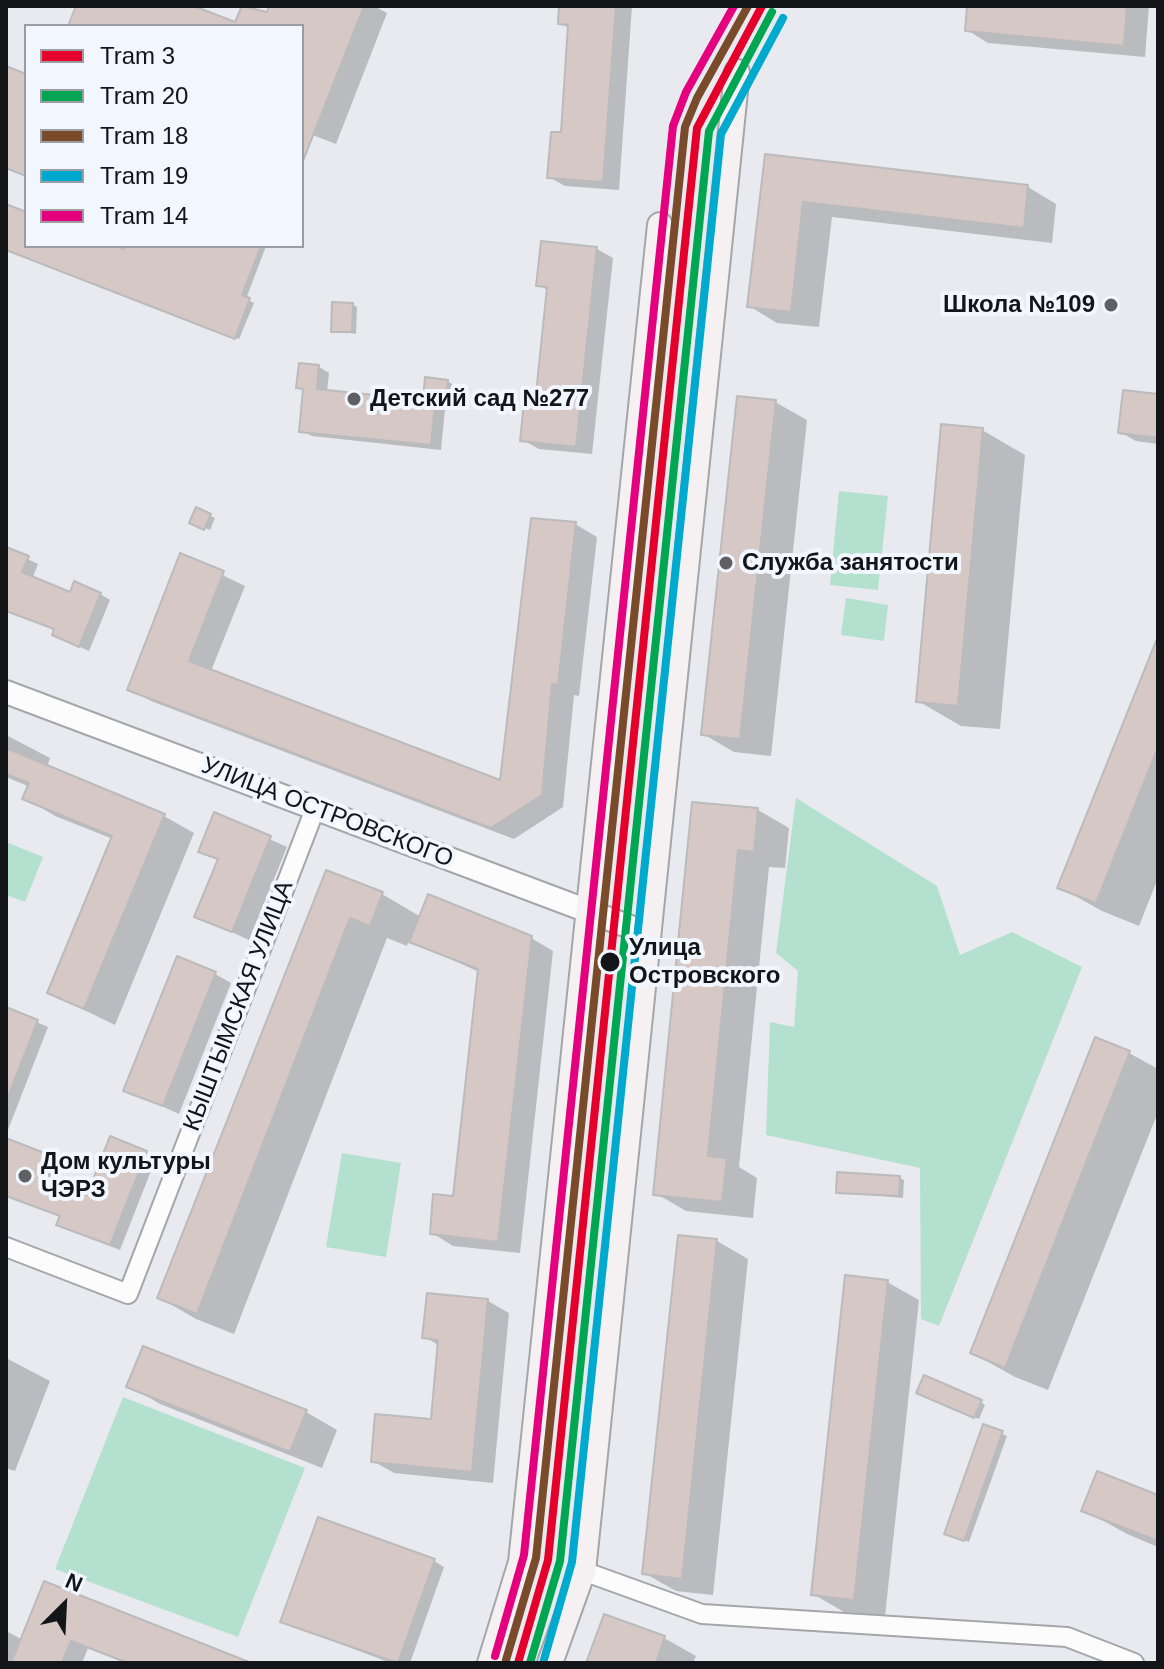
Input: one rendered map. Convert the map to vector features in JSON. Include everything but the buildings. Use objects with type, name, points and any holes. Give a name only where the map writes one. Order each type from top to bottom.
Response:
[{"type":"main road","points":[[550,1663],[583,1571],[737,72]]},
{"type":"main road","points":[[490,1663],[521,1562],[660,225]]},
{"type":"street","name":"УЛИЦА ОСТРОВСКОГО","points":[[6,692],[649,934]]},
{"type":"street","name":"КЫШТЫМСКАЯ УЛИЦА","points":[[6,1247],[128,1294],[315,809]]},
{"type":"street","points":[[583,1571],[702,1614],[1067,1637],[1134,1663]]},
{"type":"green space","points":[[839,491],[888,496],[878,590],[830,585]]},
{"type":"green space","points":[[846,598],[888,605],[884,641],[841,635]]},
{"type":"green space","points":[[796,798],[937,886],[960,955],[1012,932],[1082,967],[939,1326],[921,1319],[920,1168],[766,1135],[770,1022],[794,1027],[798,971],[776,953]]},
{"type":"green space","points":[[6,842],[43,857],[25,902],[6,895]]},
{"type":"green space","points":[[342,1153],[401,1163],[386,1257],[326,1247]]},
{"type":"green space","points":[[123,1397],[305,1468],[238,1637],[55,1569]]},
{"type":"tram line","name":"14","points":[[495,1656],[524,1555],[673,126],[686,92],[734,6]]},
{"type":"tram line","name":"18","points":[[506,1660],[536,1558],[685,127],[697,98],[748,6]]},
{"type":"tram line","name":"3","points":[[518,1663],[548,1560],[697,128],[762,6]]},
{"type":"tram line","name":"20","points":[[530,1663],[560,1561],[709,131],[772,12]]},
{"type":"tram line","name":"19","points":[[543,1663],[572,1562],[721,134],[783,18]]},
{"type":"place","name":"Школа №109","points":[[1111,305]]},
{"type":"place","name":"Детский сад №277","points":[[354,399]]},
{"type":"place","name":"Служба занятости","points":[[726,563]]},
{"type":"place","name":"Улица Островского","points":[[610,962]]},
{"type":"place","name":"Дом культуры ЧЭРЗ","points":[[25,1176]]}]
